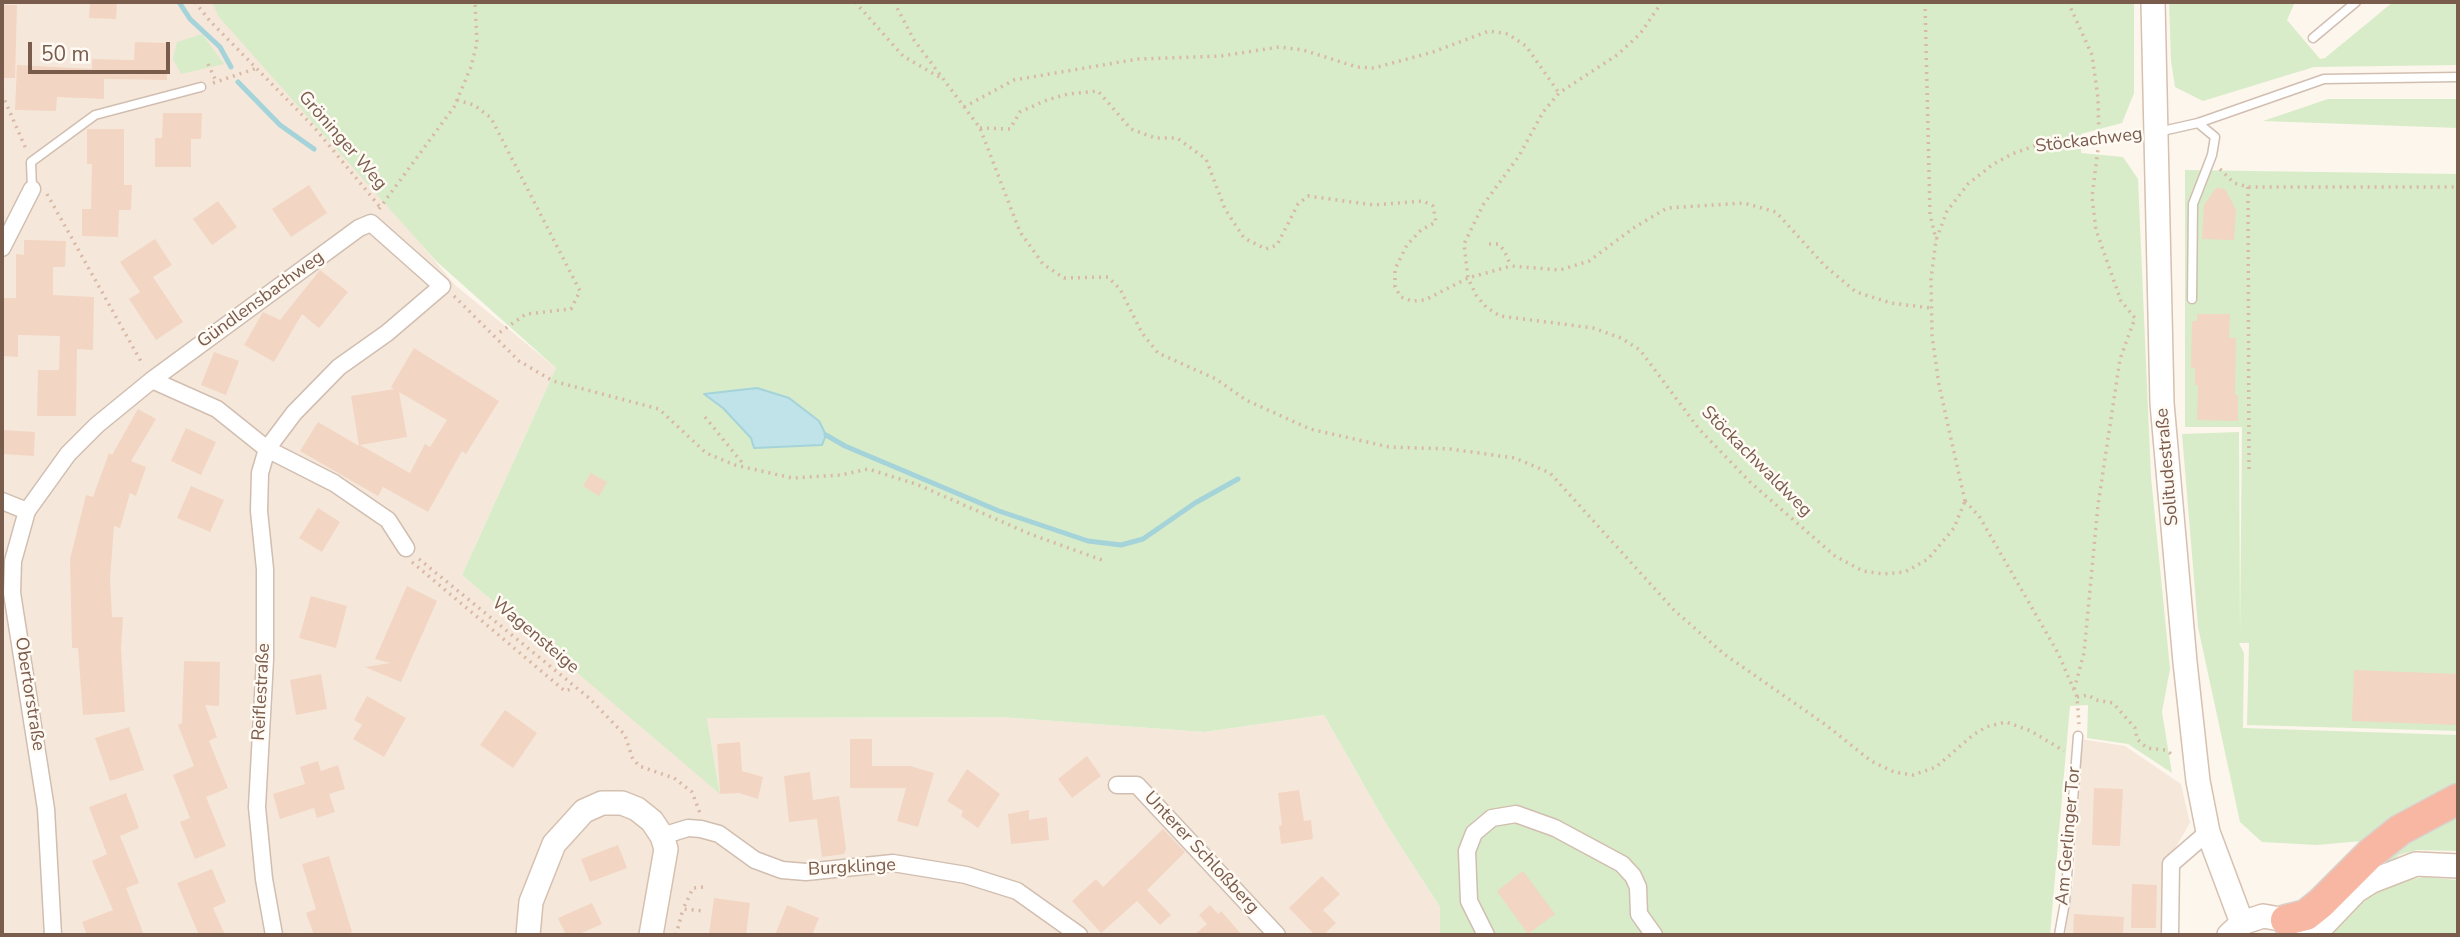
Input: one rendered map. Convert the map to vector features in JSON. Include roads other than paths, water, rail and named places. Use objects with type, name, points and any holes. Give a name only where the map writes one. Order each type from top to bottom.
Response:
[{"type":"highway","points":[[2294,928],[2370,854],[2400,830],[2458,799]]},
{"type":"street","name":"Solitudestraße","points":[[2153,2],[2162,403],[2198,781],[2207,832],[2236,929]]},
{"type":"street","points":[[2,248],[32,189]]},
{"type":"street","name":"Gündlensbachweg","points":[[152,380],[340,242],[371,223],[442,286]]},
{"type":"street","name":"Reiflestraße","points":[[274,935],[264,879],[257,807],[265,659],[265,569],[259,511],[260,472],[267,449],[294,413],[339,367],[387,333],[442,286]]},
{"type":"street","points":[[152,380],[217,409],[267,449],[334,483],[388,520],[406,548]]},
{"type":"street","name":"Obertorstraße","points":[[53,935],[46,809],[12,593],[13,561],[27,511],[68,454],[152,380]]},
{"type":"street","points":[[2,500],[27,511]]},
{"type":"street","name":"Unterer Schloßberg","points":[[1117,785],[1137,785],[1187,835],[1277,935]]},
{"type":"street","points":[[528,935],[531,902],[550,853],[568,825],[584,811],[602,803],[622,803],[637,809],[652,821],[662,836],[665,864],[651,935]]},
{"type":"street","points":[[1486,935],[1469,901],[1467,852],[1474,833],[1492,818],[1516,814],[1555,828],[1622,864],[1633,876],[1638,887],[1639,914],[1654,935]]},
{"type":"street","name":"Burgklinge","points":[[662,836],[688,828],[719,834],[755,860],[782,870],[806,872],[893,863],[966,875],[1017,891],[1079,935]]},
{"type":"street","points":[[2170,935],[2171,864],[2207,832]]},
{"type":"street","points":[[2314,935],[2356,891],[2385,874],[2416,864],[2458,866]]},
{"type":"street","points":[[2236,929],[2263,916],[2294,928]]},
{"type":"lane","points":[[2313,38],[2356,2]]},
{"type":"lane","name":"Stöckachweg","points":[[2155,132],[2198,123],[2324,79],[2458,77]]},
{"type":"lane","points":[[32,189],[31,162],[95,116],[201,87]]},
{"type":"lane","points":[[2192,299],[2193,204],[2212,155],[2215,137],[2198,123]]},
{"type":"lane","name":"Am Gerlinger Tor","points":[[2059,935],[2065,902],[2078,736]]},
{"type":"water","points":[[757,388],[789,398],[819,421],[826,435],[822,445],[754,448],[751,438],[723,408],[704,394]]},
{"type":"waterway","points":[[179,2],[190,19],[220,47],[231,67]]},
{"type":"waterway","points":[[238,82],[280,125],[314,149]]},
{"type":"waterway","points":[[826,435],[845,446],[999,511],[1088,541],[1121,545],[1143,539],[1195,503],[1238,479]]}]
